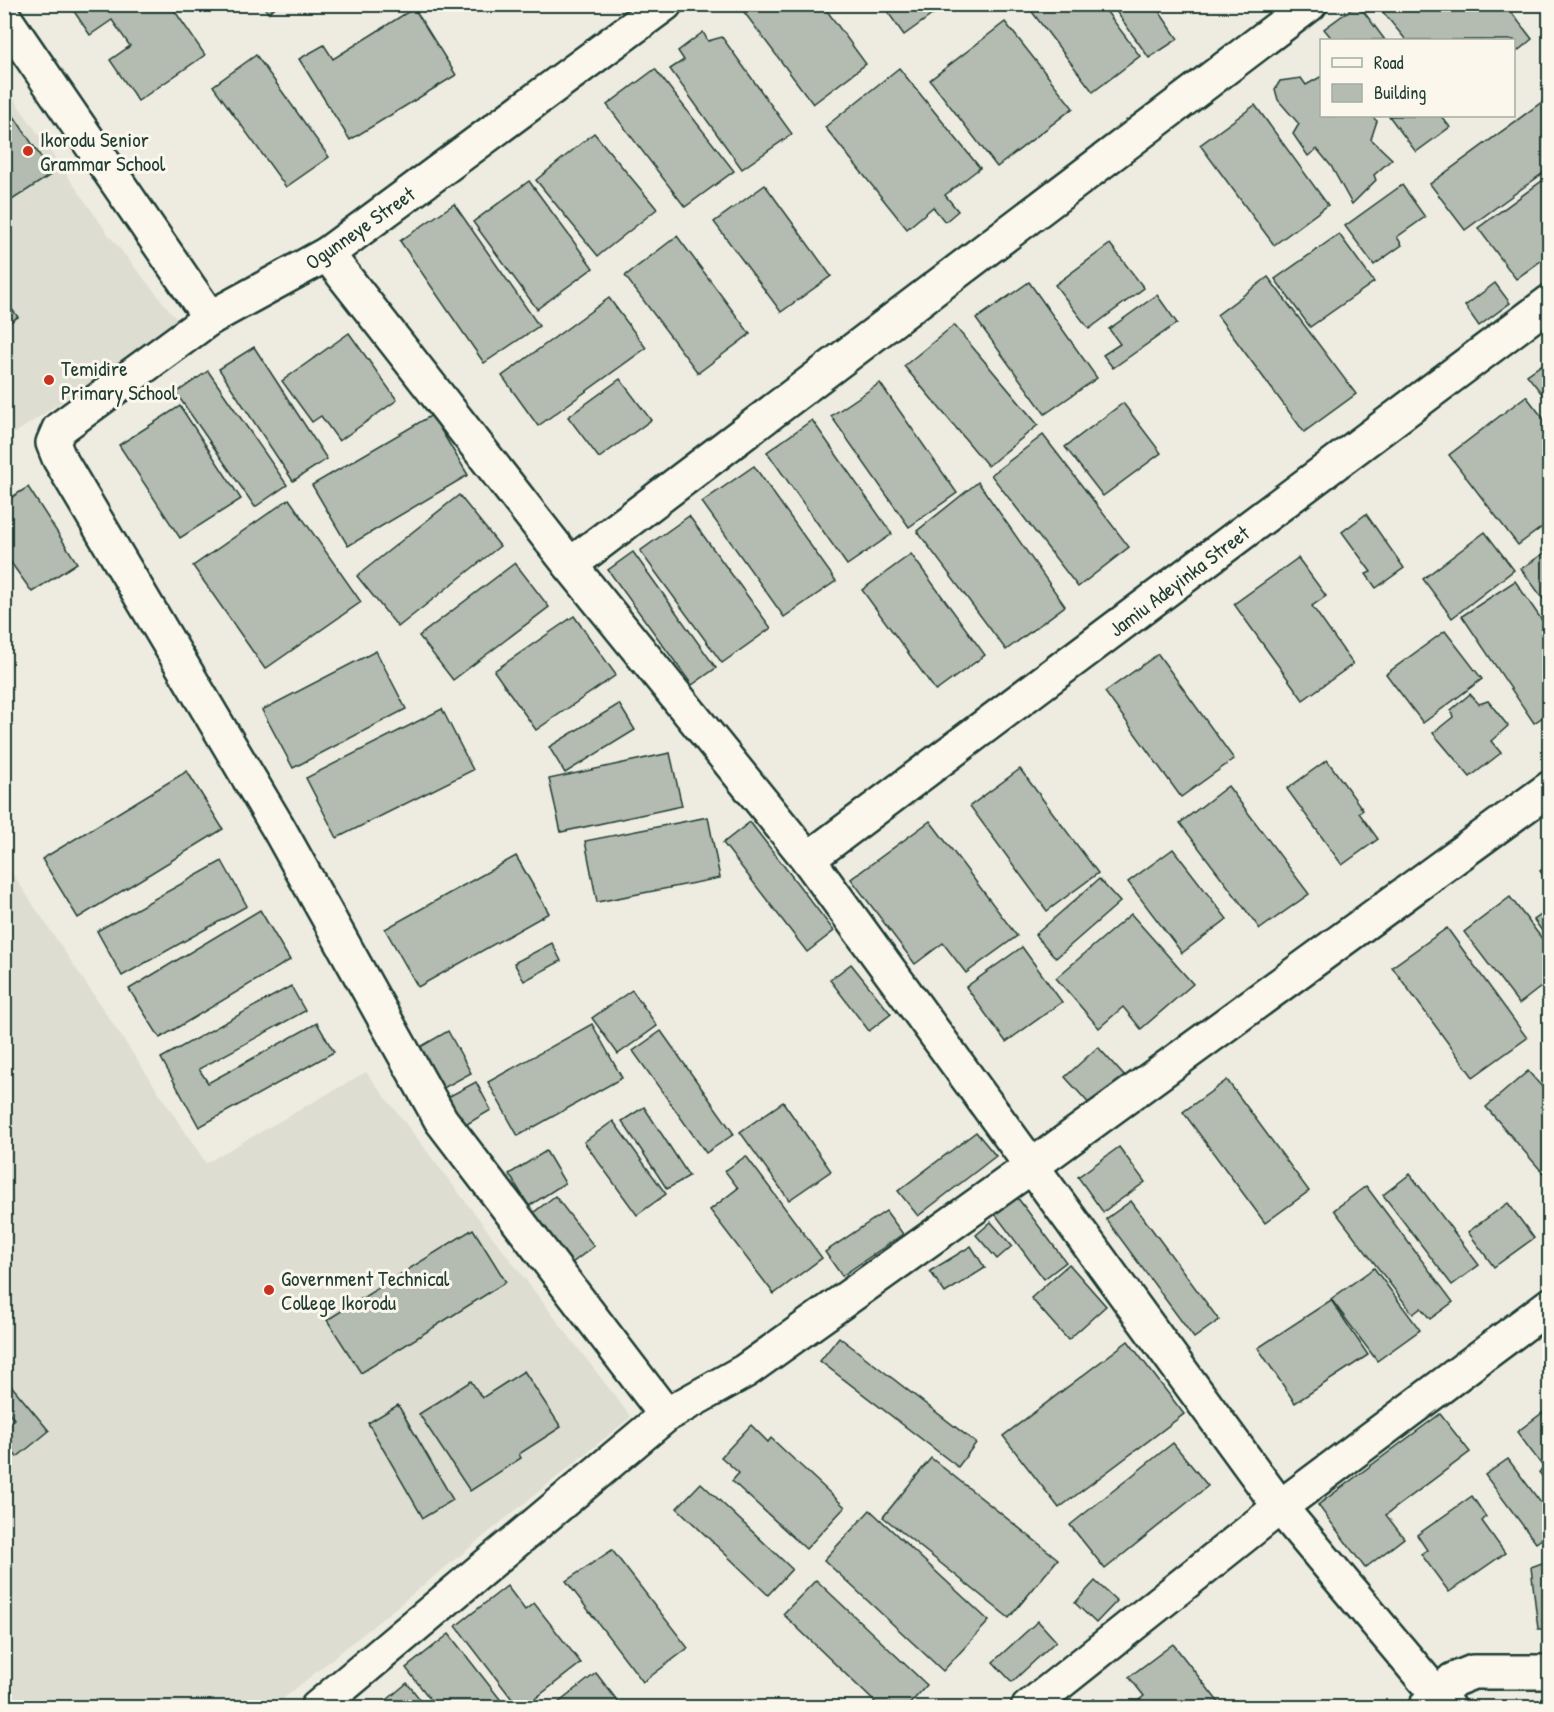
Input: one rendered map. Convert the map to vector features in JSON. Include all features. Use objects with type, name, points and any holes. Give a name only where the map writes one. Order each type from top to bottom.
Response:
[{"type":"street","points":[[570,564],[1310,4]]},
{"type":"street","name":"Ogunneye Street","points":[[657,7],[327,254],[210,318],[59,429],[53,443],[59,458],[279,829],[441,1120],[666,1415]]},
{"type":"street","points":[[4,17],[210,318]]},
{"type":"street","points":[[327,254],[570,564],[808,860],[1280,1507],[1438,1703],[1453,1680],[1473,1672],[1550,1672]]},
{"type":"street","name":"Jamiu Adeyinka Street","points":[[808,860],[1550,302]]},
{"type":"street","points":[[317,1707],[666,1415],[745,1371],[1032,1166],[1550,788]]},
{"type":"street","points":[[1028,1707],[1280,1507],[1550,1305]]},
{"type":"shaded area","name":"Temidire Primary School","points":[[4,85],[108,234],[179,322],[5,440]]},
{"type":"shaded area","name":"Government Technical College Ikorodu","points":[[4,861],[206,1163],[366,1072],[631,1417],[273,1707],[5,1707]]},
{"type":"building","points":[[69,4],[170,4],[205,55],[138,101],[110,60],[130,46],[112,20],[90,35]]},
{"type":"building","points":[[262,4],[279,4],[268,13]]},
{"type":"building","points":[[738,4],[822,4],[866,64],[813,104]]},
{"type":"building","points":[[882,4],[947,4],[904,35]]},
{"type":"building","points":[[1026,4],[1101,4],[1140,56],[1093,92]]},
{"type":"building","points":[[1111,4],[1154,4],[1178,39],[1149,58]]},
{"type":"building","points":[[1358,4],[1384,39],[1332,39],[1324,29]]},
{"type":"building","points":[[1505,4],[1532,39],[1515,53],[1515,39],[1405,39],[1377,5]]},
{"type":"building","points":[[414,8],[456,75],[350,140],[299,59],[324,45],[333,59]]},
{"type":"building","points":[[1005,22],[1073,108],[997,167],[930,80]]},
{"type":"building","points":[[703,32],[708,41],[722,37],[792,134],[742,169],[670,69],[684,60],[678,51]]},
{"type":"building","points":[[256,55],[329,157],[286,187],[213,86]]},
{"type":"building","points":[[899,68],[980,168],[945,195],[958,211],[945,222],[933,207],[907,229],[825,127]]},
{"type":"building","points":[[655,69],[734,171],[685,207],[607,105]]},
{"type":"building","points":[[1320,77],[1320,117],[1372,117],[1377,121],[1371,139],[1392,159],[1374,175],[1376,180],[1352,204],[1331,166],[1317,149],[1308,156],[1293,134],[1299,124],[1278,100],[1275,89],[1280,81],[1301,78],[1306,85]]},
{"type":"building","points":[[1550,96],[1550,168],[1465,230],[1430,184]]},
{"type":"building","points":[[4,101],[52,174],[12,200],[4,187]]},
{"type":"building","points":[[1255,105],[1328,205],[1274,245],[1200,145]]},
{"type":"building","points":[[1390,117],[1442,117],[1450,127],[1416,152]]},
{"type":"building","points":[[594,133],[657,209],[598,256],[536,180]]},
{"type":"building","points":[[1550,175],[1550,254],[1516,279],[1478,228]]},
{"type":"building","points":[[529,181],[593,268],[537,309],[473,222]]},
{"type":"building","points":[[765,185],[831,276],[781,312],[714,222]]},
{"type":"building","points":[[1402,185],[1425,217],[1397,237],[1402,245],[1374,265],[1345,226]]},
{"type":"building","points":[[454,204],[539,326],[484,363],[400,241]]},
{"type":"building","points":[[1339,234],[1374,282],[1310,327],[1275,279]]},
{"type":"building","points":[[677,236],[750,334],[698,373],[625,276]]},
{"type":"building","points":[[1110,244],[1144,288],[1089,329],[1055,285]]},
{"type":"building","points":[[1268,277],[1356,394],[1304,432],[1217,315]]},
{"type":"building","points":[[1029,282],[1097,378],[1045,414],[976,319]]},
{"type":"building","points":[[1495,283],[1510,303],[1479,326],[1465,306]]},
{"type":"building","points":[[1157,295],[1177,323],[1113,368],[1103,355],[1120,344],[1109,329]]},
{"type":"building","points":[[609,298],[646,348],[538,426],[502,376]]},
{"type":"building","points":[[4,299],[18,317],[4,326]]},
{"type":"building","points":[[954,325],[1038,425],[988,466],[904,366]]},
{"type":"building","points":[[349,333],[397,400],[339,441],[321,416],[312,422],[282,381]]},
{"type":"building","points":[[254,347],[327,459],[293,481],[219,369]]},
{"type":"building","points":[[1550,359],[1550,404],[1527,375]]},
{"type":"building","points":[[208,371],[287,485],[255,507],[176,393]]},
{"type":"building","points":[[620,379],[651,420],[599,458],[568,417]]},
{"type":"building","points":[[880,383],[957,493],[909,527],[831,416]]},
{"type":"building","points":[[1526,396],[1550,427],[1550,521],[1518,545],[1449,455]]},
{"type":"building","points":[[1123,403],[1161,453],[1103,496],[1065,447]]},
{"type":"building","points":[[180,406],[241,499],[180,538],[119,445]]},
{"type":"building","points":[[432,415],[468,475],[348,546],[312,485]]},
{"type":"building","points":[[812,420],[892,534],[847,565],[767,452]]},
{"type":"building","points":[[1043,435],[1129,547],[1078,587],[991,475]]},
{"type":"building","points":[[754,466],[836,581],[784,617],[702,502]]},
{"type":"building","points":[[978,482],[1065,606],[1006,650],[917,531]]},
{"type":"building","points":[[28,487],[77,563],[32,592],[4,553],[4,502]]},
{"type":"building","points":[[459,495],[500,546],[398,627],[357,576]]},
{"type":"building","points":[[289,499],[361,602],[265,669],[193,566]]},
{"type":"building","points":[[1366,514],[1404,568],[1376,588],[1366,574],[1371,572],[1342,532]]},
{"type":"building","points":[[689,516],[771,628],[722,663],[640,551]]},
{"type":"building","points":[[1485,532],[1514,570],[1452,618],[1423,579]]},
{"type":"building","points":[[1550,549],[1550,608],[1521,569]]},
{"type":"building","points":[[633,552],[716,668],[692,685],[608,570]]},
{"type":"building","points":[[911,554],[985,655],[936,691],[862,590]]},
{"type":"building","points":[[1298,558],[1326,596],[1312,606],[1353,664],[1303,700],[1234,604]]},
{"type":"building","points":[[515,563],[549,607],[453,680],[419,636]]},
{"type":"building","points":[[1515,581],[1550,632],[1550,712],[1534,723],[1462,616]]},
{"type":"building","points":[[574,616],[616,675],[536,730],[494,671]]},
{"type":"building","points":[[1445,631],[1482,679],[1423,723],[1386,674]]},
{"type":"building","points":[[376,651],[406,709],[293,768],[262,710]]},
{"type":"building","points":[[1158,654],[1234,759],[1181,797],[1105,692]]},
{"type":"building","points":[[1470,694],[1479,704],[1488,701],[1508,726],[1491,741],[1501,753],[1470,777],[1433,733],[1453,717],[1451,710]]},
{"type":"building","points":[[619,704],[635,730],[565,773],[549,747]]},
{"type":"building","points":[[442,709],[473,770],[337,838],[306,778]]},
{"type":"building","points":[[670,753],[682,806],[561,832],[549,779]]},
{"type":"building","points":[[1327,760],[1363,810],[1359,813],[1378,839],[1342,865],[1287,789]]},
{"type":"building","points":[[1020,769],[1098,873],[1047,911],[970,806]]},
{"type":"building","points":[[187,771],[223,829],[78,918],[42,859]]},
{"type":"building","points":[[1228,786],[1309,894],[1260,929],[1180,823]]},
{"type":"building","points":[[708,817],[720,878],[597,902],[585,841]]},
{"type":"building","points":[[930,821],[1017,936],[966,973],[943,943],[915,964],[851,879]]},
{"type":"building","points":[[750,822],[834,931],[807,952],[723,843]]},
{"type":"building","points":[[1173,849],[1227,919],[1182,953],[1128,882]]},
{"type":"building","points":[[516,856],[549,913],[418,987],[385,929]]},
{"type":"building","points":[[222,861],[247,906],[122,976],[97,931]]},
{"type":"building","points":[[1550,864],[1550,884],[1540,871]]},
{"type":"building","points":[[1099,879],[1120,902],[1056,958],[1035,935]]},
{"type":"building","points":[[1510,897],[1550,949],[1550,980],[1519,1004],[1464,932]]},
{"type":"building","points":[[1550,909],[1550,942],[1534,920]]},
{"type":"building","points":[[260,910],[290,960],[160,1038],[129,989]]},
{"type":"building","points":[[1131,914],[1193,984],[1141,1029],[1123,1007],[1099,1028],[1056,978]]},
{"type":"building","points":[[1447,928],[1527,1038],[1473,1077],[1392,967]]},
{"type":"building","points":[[552,943],[561,961],[524,981],[514,963]]},
{"type":"building","points":[[1022,947],[1062,1002],[1006,1042],[966,987]]},
{"type":"building","points":[[851,964],[891,1014],[869,1031],[830,980]]},
{"type":"building","points":[[291,986],[305,1011],[199,1069],[208,1083],[317,1023],[334,1052],[199,1127],[161,1058]]},
{"type":"building","points":[[632,990],[657,1026],[618,1054],[592,1018]]},
{"type":"building","points":[[592,1024],[622,1078],[518,1136],[488,1082]]},
{"type":"building","points":[[448,1031],[471,1073],[438,1091],[415,1050]]},
{"type":"building","points":[[661,1031],[734,1134],[706,1153],[633,1051]]},
{"type":"building","points":[[1098,1047],[1126,1078],[1093,1108],[1065,1077]]},
{"type":"building","points":[[1528,1071],[1550,1096],[1550,1181],[1486,1107]]},
{"type":"building","points":[[1227,1080],[1309,1191],[1265,1223],[1183,1112]]},
{"type":"building","points":[[476,1082],[491,1110],[462,1127],[446,1098]]},
{"type":"building","points":[[783,1102],[831,1171],[789,1200],[740,1132]]},
{"type":"building","points":[[644,1107],[689,1176],[667,1189],[622,1121]]},
{"type":"building","points":[[613,1121],[666,1194],[637,1215],[584,1142]]},
{"type":"building","points":[[976,1132],[996,1156],[918,1216],[898,1191]]},
{"type":"building","points":[[1119,1147],[1145,1182],[1103,1212],[1078,1177]]},
{"type":"building","points":[[546,1151],[565,1183],[529,1206],[509,1174]]},
{"type":"building","points":[[746,1156],[822,1258],[774,1294],[710,1210],[738,1188],[725,1171]]},
{"type":"building","points":[[1410,1174],[1479,1265],[1452,1285],[1383,1195]]},
{"type":"building","points":[[1366,1186],[1453,1302],[1430,1319],[1421,1308],[1413,1314],[1334,1210]]},
{"type":"building","points":[[555,1196],[594,1246],[572,1263],[533,1213]]},
{"type":"building","points":[[1017,1197],[1066,1262],[1044,1279],[995,1214]]},
{"type":"building","points":[[1131,1201],[1219,1320],[1194,1338],[1106,1219]]},
{"type":"building","points":[[1508,1203],[1534,1238],[1494,1267],[1468,1232]]},
{"type":"building","points":[[886,1211],[903,1234],[842,1276],[825,1252]]},
{"type":"building","points":[[991,1222],[1012,1246],[997,1259],[976,1235]]},
{"type":"building","points":[[473,1229],[506,1282],[361,1373],[327,1320]]},
{"type":"building","points":[[971,1246],[985,1268],[945,1293],[930,1271]]},
{"type":"building","points":[[1069,1264],[1106,1306],[1068,1340],[1031,1298]]},
{"type":"building","points":[[1374,1268],[1420,1330],[1377,1361],[1331,1299]]},
{"type":"building","points":[[1331,1300],[1368,1355],[1295,1403],[1258,1348]]},
{"type":"building","points":[[839,1337],[976,1443],[958,1467],[820,1361]]},
{"type":"building","points":[[1128,1341],[1184,1414],[1059,1508],[1003,1436]]},
{"type":"building","points":[[524,1371],[561,1427],[519,1454],[521,1458],[470,1491],[419,1414],[471,1381],[482,1398]]},
{"type":"building","points":[[4,1377],[49,1431],[17,1457],[4,1442],[4,1427],[14,1419],[7,1410],[4,1412]]},
{"type":"building","points":[[398,1405],[453,1500],[423,1518],[368,1423]]},
{"type":"building","points":[[1550,1407],[1550,1486],[1539,1472],[1544,1468],[1517,1432]]},
{"type":"building","points":[[1440,1414],[1470,1452],[1386,1515],[1404,1538],[1365,1568],[1318,1505]]},
{"type":"building","points":[[751,1425],[768,1442],[771,1438],[845,1507],[806,1549],[732,1481],[739,1473],[721,1457]]},
{"type":"building","points":[[1173,1443],[1208,1486],[1105,1569],[1070,1525]]},
{"type":"building","points":[[931,1458],[1058,1559],[1009,1618],[883,1517]]},
{"type":"building","points":[[1508,1459],[1550,1515],[1550,1533],[1536,1543],[1485,1475]]},
{"type":"building","points":[[701,1483],[792,1569],[768,1595],[677,1508]]},
{"type":"building","points":[[1472,1496],[1486,1517],[1482,1521],[1505,1553],[1449,1592],[1421,1554],[1427,1550],[1417,1535]]},
{"type":"building","points":[[870,1510],[989,1621],[943,1671],[824,1560]]},
{"type":"building","points":[[612,1550],[688,1648],[643,1682],[566,1581]]},
{"type":"building","points":[[1550,1560],[1550,1629],[1538,1629],[1531,1567]]},
{"type":"building","points":[[816,1580],[927,1685],[906,1708],[881,1708],[783,1614]]},
{"type":"building","points":[[1095,1581],[1117,1601],[1096,1623],[1075,1603]]},
{"type":"building","points":[[507,1586],[525,1610],[534,1603],[581,1663],[523,1708],[519,1708],[456,1626]]},
{"type":"building","points":[[1038,1621],[1056,1641],[1012,1682],[993,1662]]},
{"type":"building","points":[[449,1634],[507,1708],[437,1708],[406,1668]]},
{"type":"building","points":[[1173,1644],[1223,1708],[1129,1708],[1144,1696],[1129,1677]]},
{"type":"building","points":[[596,1673],[623,1708],[552,1708]]},
{"type":"building","points":[[407,1683],[427,1708],[385,1708],[382,1704]]},
{"type":"building","points":[[1094,1699],[1101,1708],[1083,1708]]},
{"type":"place","name":"Ikorodu Senior Grammar School","points":[[28,151]]},
{"type":"place","name":"Temidire Primary School","points":[[49,380]]},
{"type":"place","name":"Government Technical College Ikorodu","points":[[269,1290]]}]
